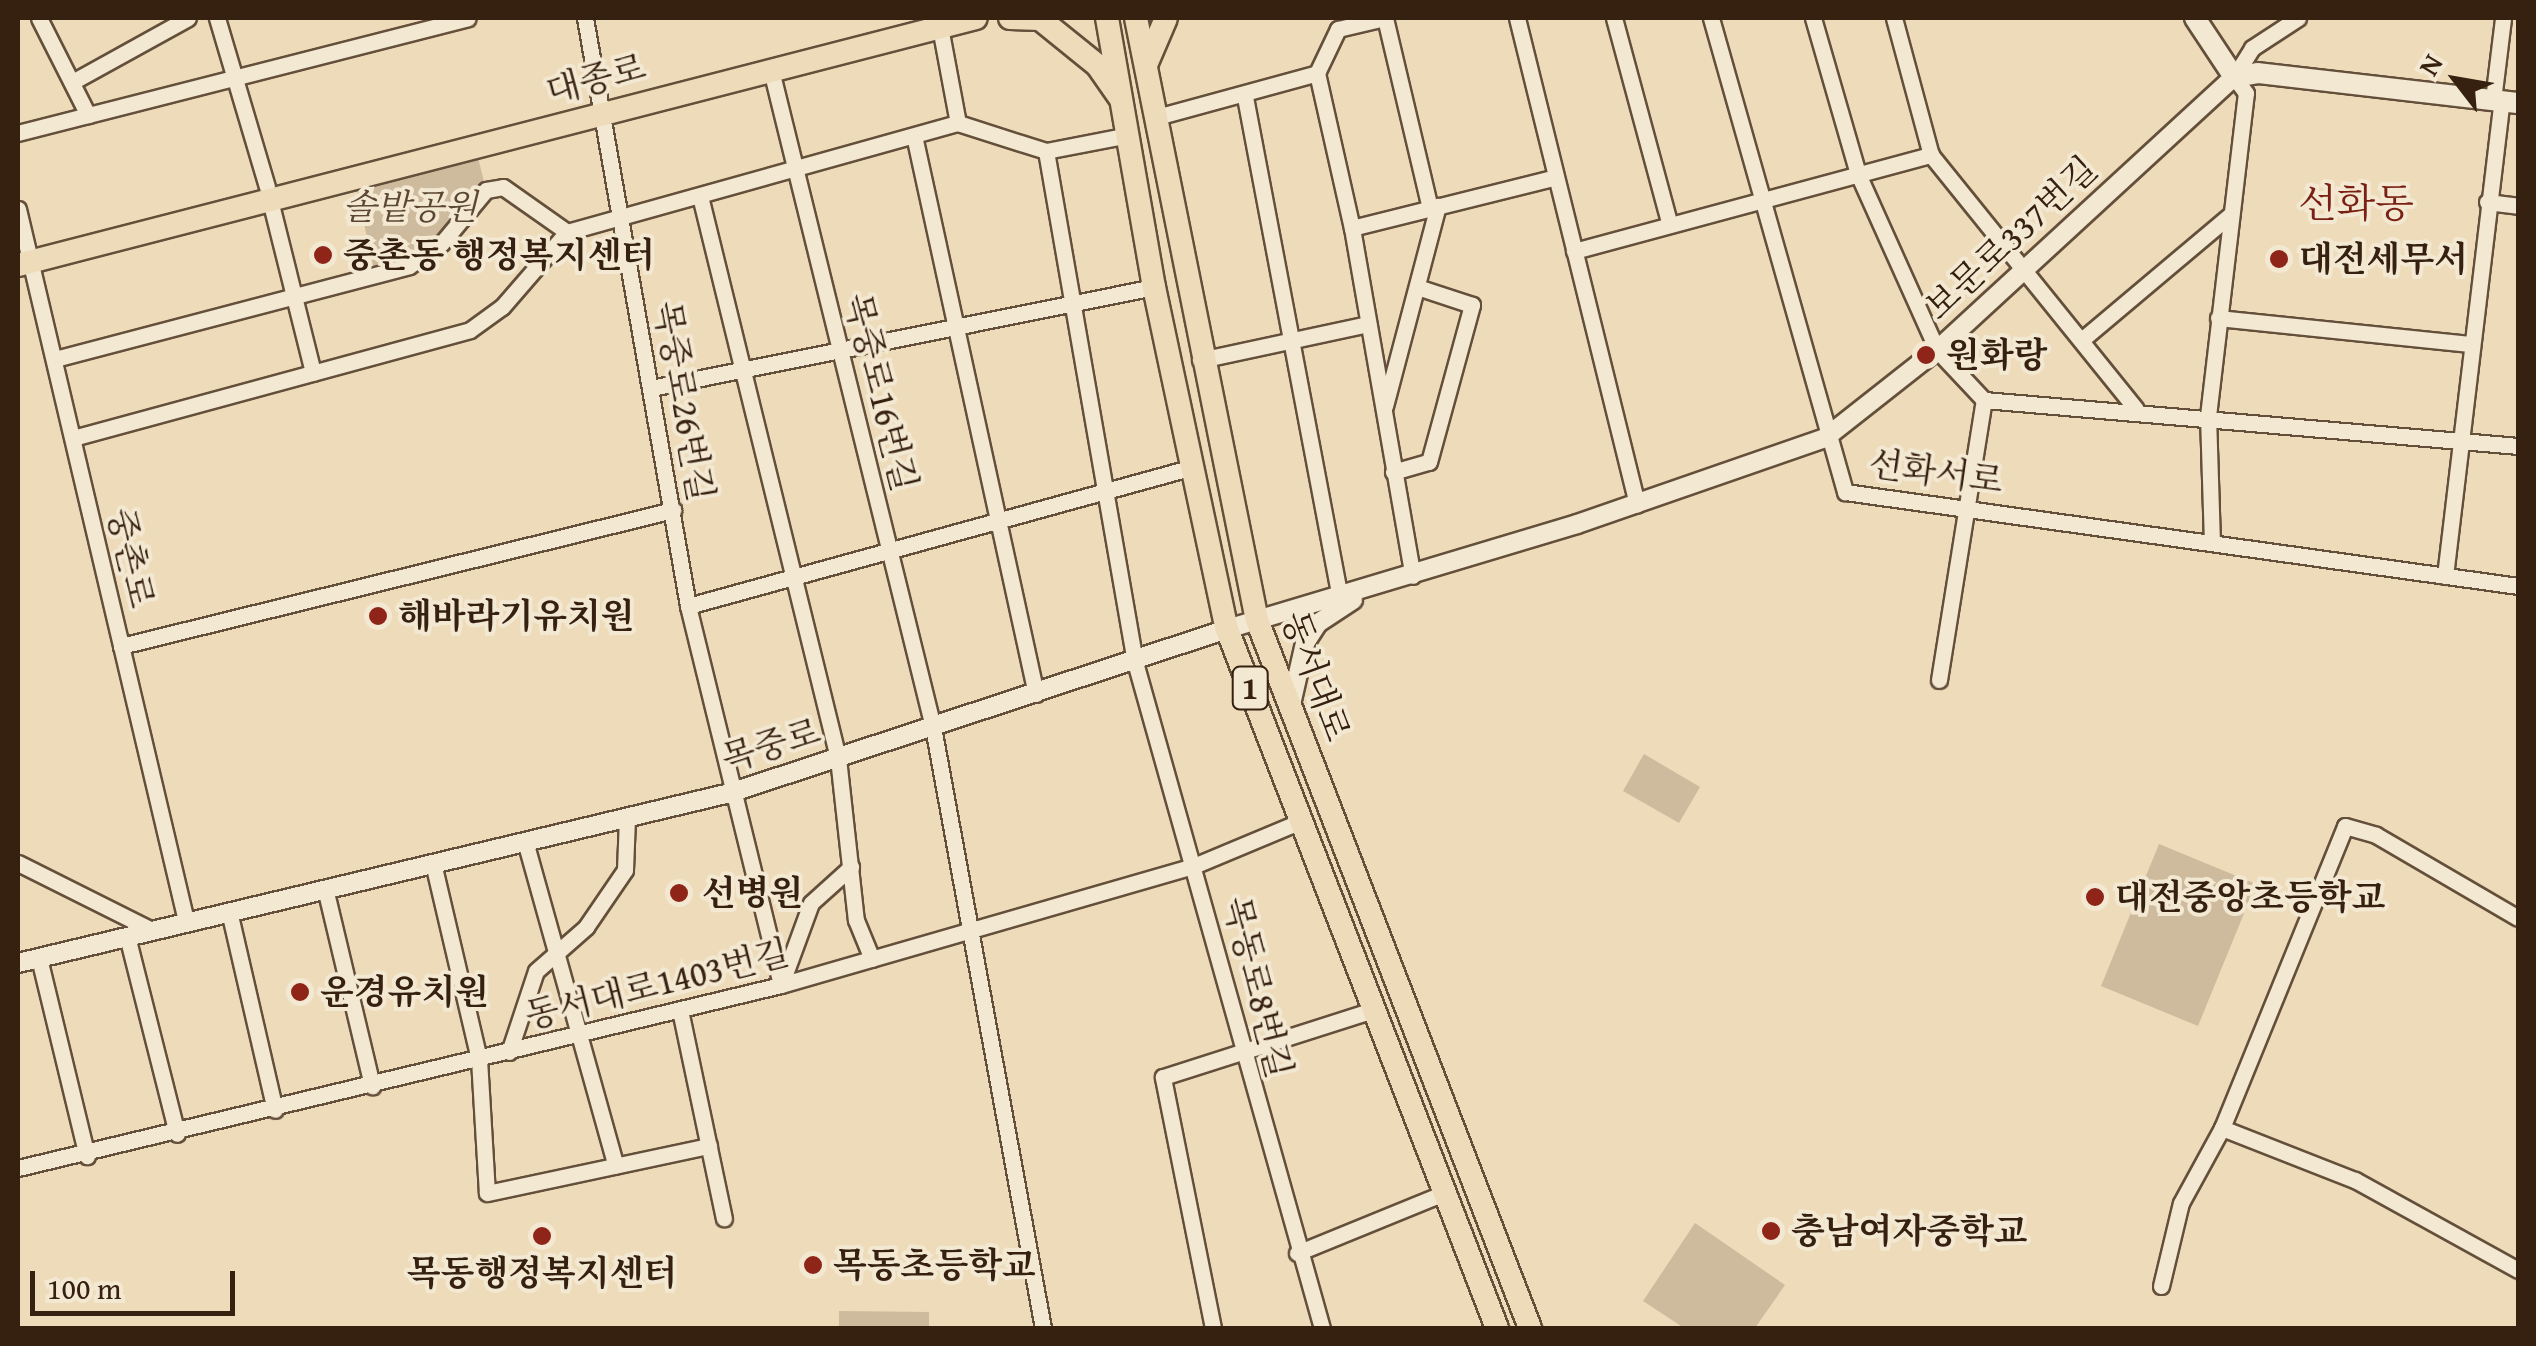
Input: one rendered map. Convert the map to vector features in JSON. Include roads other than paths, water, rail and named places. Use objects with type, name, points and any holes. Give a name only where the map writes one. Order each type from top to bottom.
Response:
[{"type":"main road","name":"대종로","points":[[24,257],[935,22],[976,18]]},
{"type":"main road","points":[[1010,18],[1040,19],[1070,41],[1097,64],[1124,103]]},
{"type":"main road","name":"동서대로","points":[[1108,18],[1154,287],[1227,629],[1370,1011],[1497,1328]]},
{"type":"main road","name":"동서대로","points":[[1136,18],[1200,360],[1257,620],[1530,1328]]},
{"type":"main road","points":[[1144,74],[1166,18]]},
{"type":"main road","points":[[2195,18],[2234,77],[2258,73],[2505,101]]},
{"type":"main road","name":"대종로","points":[[604,107],[771,70],[935,22]]},
{"type":"street","points":[[39,18],[88,115]]},
{"type":"street","points":[[74,81],[188,18]]},
{"type":"street","points":[[217,18],[269,194],[313,373]]},
{"type":"street","points":[[18,134],[468,18]]},
{"type":"street","name":"목중로26번길","points":[[585,18],[604,107],[688,606],[730,793],[780,985]]},
{"type":"street","points":[[1383,414],[1434,207],[1384,18],[1337,24],[1317,73],[1352,228],[1383,414],[1393,472],[1413,576]]},
{"type":"street","points":[[1517,18],[1636,504]]},
{"type":"street","points":[[1614,18],[1670,225]]},
{"type":"street","points":[[1710,18],[1825,438]]},
{"type":"street","points":[[1813,18],[1858,174],[1936,350],[1984,400],[2136,409],[2518,446]]},
{"type":"street","points":[[1894,18],[1931,155],[2027,267],[2136,409]]},
{"type":"street","points":[[2212,543],[2208,416],[2246,93],[2234,77],[2252,48],[2298,18]]},
{"type":"street","points":[[2445,576],[2487,202],[2505,101],[2502,18]]},
{"type":"street","points":[[935,22],[958,124]]},
{"type":"street","name":"목중로16번길","points":[[771,70],[933,727],[1042,1328]]},
{"type":"street","points":[[1153,118],[1245,97],[1317,73]]},
{"type":"street","name":"보문로337번길","points":[[1825,438],[1936,350],[2234,77]]},
{"type":"street","points":[[1245,97],[1340,598]]},
{"type":"street","points":[[73,438],[470,330],[502,307],[567,232],[622,216],[915,140],[958,124],[1046,151],[1129,135]]},
{"type":"street","points":[[915,140],[1036,694]]},
{"type":"street","name":"목동로8번길","points":[[1046,151],[1134,662],[1196,865],[1297,1253],[1322,1328]]},
{"type":"street","points":[[1574,251],[1931,155]]},
{"type":"street","points":[[1352,228],[1556,177]]},
{"type":"street","points":[[55,360],[409,266],[441,244],[486,190],[503,187],[567,232]]},
{"type":"street","points":[[700,196],[838,758],[856,920],[872,959]]},
{"type":"street","points":[[2487,202],[2518,206]]},
{"type":"street","name":"중촌로","points":[[18,209],[24,257],[55,360],[186,922]]},
{"type":"street","points":[[2084,338],[2230,214]]},
{"type":"street","points":[[651,388],[1154,287]]},
{"type":"street","points":[[1393,472],[1430,462],[1472,304],[1417,287]]},
{"type":"street","points":[[2218,318],[2470,344]]},
{"type":"street","points":[[1200,360],[1368,324]]},
{"type":"street","points":[[1939,680],[1984,400]]},
{"type":"street","name":"선화서로","points":[[1227,629],[1413,576],[1825,438],[1845,492],[2518,586]]},
{"type":"street","points":[[688,606],[1193,467]]},
{"type":"street","points":[[121,646],[673,510]]},
{"type":"street","points":[[1290,710],[1302,648],[1318,622],[1377,587]]},
{"type":"street","name":"목중로","points":[[18,963],[730,793],[1227,629]]},
{"type":"street","points":[[509,1052],[536,971],[586,927],[625,870],[627,817]]},
{"type":"street","name":"동서대로1403번길","points":[[18,1168],[87,1156],[780,985],[1196,865],[1302,822]]},
{"type":"street","points":[[2161,1286],[2181,1203],[2222,1128],[2345,826],[2376,835],[2518,918]]},
{"type":"street","points":[[525,841],[583,1034],[616,1166]]},
{"type":"street","points":[[18,863],[152,930]]},
{"type":"street","points":[[433,863],[479,1059],[487,1193],[709,1146]]},
{"type":"street","points":[[780,985],[811,903],[851,867]]},
{"type":"street","points":[[325,888],[372,1086]]},
{"type":"street","points":[[229,911],[274,1110]]},
{"type":"street","points":[[128,936],[177,1134]]},
{"type":"street","points":[[39,958],[87,1156]]},
{"type":"street","points":[[680,1010],[724,1218]]},
{"type":"street","points":[[1213,1328],[1163,1078],[1370,1011]]},
{"type":"street","points":[[2222,1128],[2355,1180],[2518,1270]]},
{"type":"street","points":[[1297,1253],[1444,1193]]},
{"type":"place","name":"중촌동 행정복지센터","points":[[323,255]]},
{"type":"place","name":"대전세무서","points":[[2279,259]]},
{"type":"place","name":"원화랑","points":[[1926,355]]},
{"type":"place","name":"해바라기유치원","points":[[378,616]]},
{"type":"place","name":"선병원","points":[[679,893]]},
{"type":"place","name":"대전중앙초등학교","points":[[2095,897]]},
{"type":"place","name":"운경유치원","points":[[300,992]]},
{"type":"place","name":"충남여자중학교","points":[[1771,1231]]},
{"type":"place","name":"목동행정복지센터","points":[[542,1236]]},
{"type":"place","name":"목동초등학교","points":[[813,1265]]},
{"type":"district","name":"선화동","points":[[2356,203]]},
{"type":"park label","name":"솔밭공원","points":[[410,207]]}]
